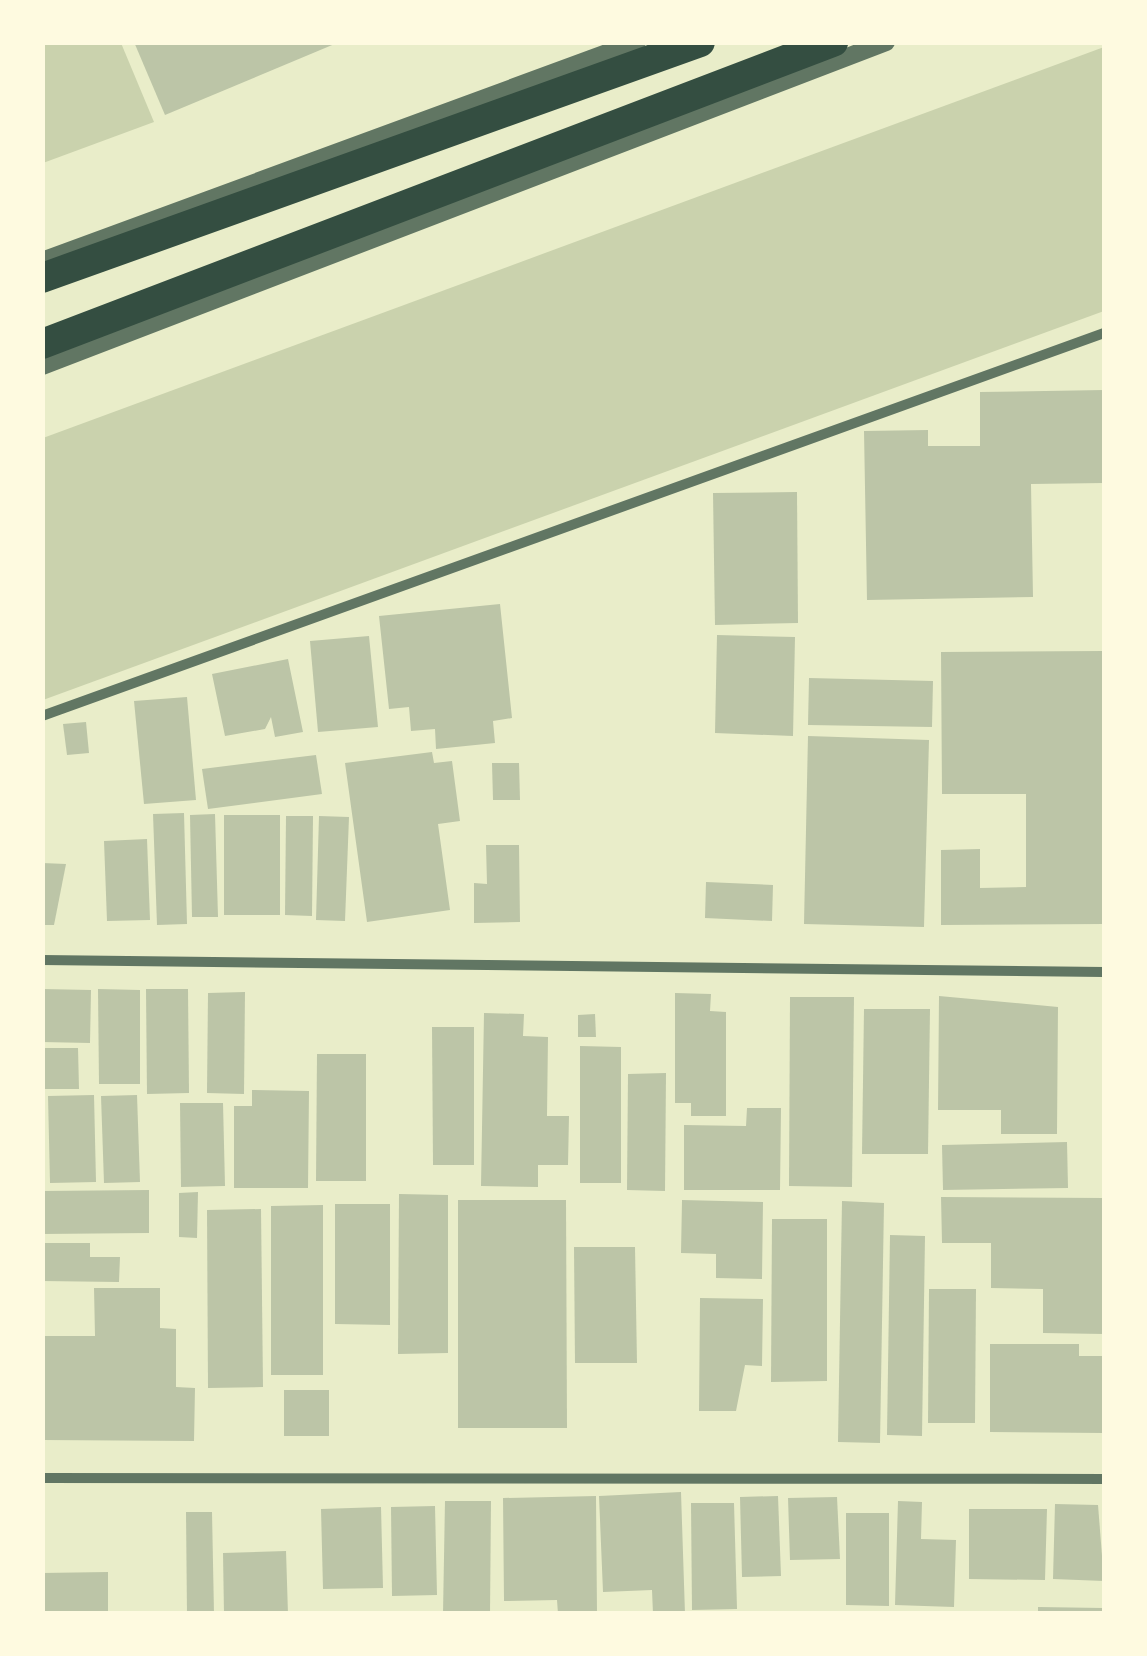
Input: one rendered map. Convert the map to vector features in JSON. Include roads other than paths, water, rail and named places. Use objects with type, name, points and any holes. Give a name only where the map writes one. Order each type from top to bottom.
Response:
[{"type":"highway","points":[[42,278],[700,42]]},
{"type":"highway","points":[[42,344],[833,42]]},
{"type":"street","points":[[42,261],[637,42]]},
{"type":"street","points":[[42,366],[886,42]]},
{"type":"street","points":[[42,716],[1104,333]]},
{"type":"street","points":[[42,960],[1104,972]]},
{"type":"street","points":[[42,1478],[1104,1479]]}]
